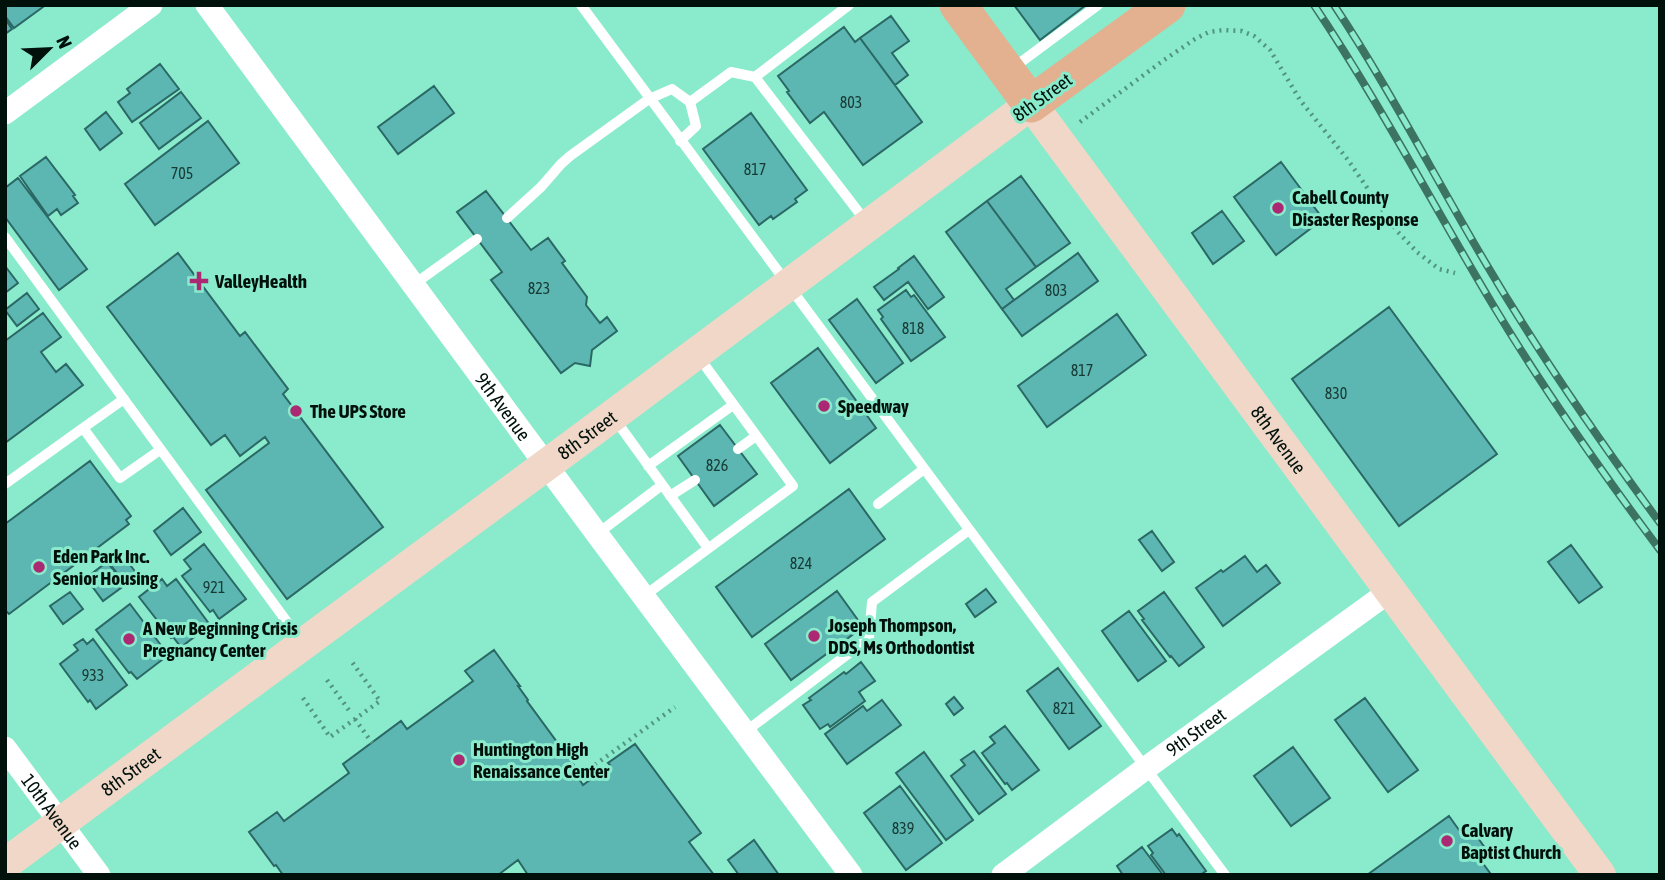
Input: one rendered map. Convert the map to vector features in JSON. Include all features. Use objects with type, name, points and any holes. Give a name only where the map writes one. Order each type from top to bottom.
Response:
[{"type":"main road","name":"8th Avenue","points":[[958,5],[1031,104]]},
{"type":"main road","name":"8th Street","points":[[1031,104],[1167,5]]},
{"type":"street","points":[[5,113],[150,5]]},
{"type":"street","name":"9th Avenue","points":[[206,5],[851,875]]},
{"type":"street","name":"8th Avenue","points":[[1031,104],[1600,875]]},
{"type":"street","name":"8th Street","points":[[5,864],[1031,104]]},
{"type":"street","name":"9th Street","points":[[1003,875],[1390,591]]},
{"type":"street","name":"10th Avenue","points":[[5,748],[99,875]]},
{"type":"lane","points":[[581,5],[1225,875]]},
{"type":"lane","points":[[755,77],[849,5]]},
{"type":"lane","points":[[1007,72],[1098,5]]},
{"type":"lane","points":[[690,102],[731,72],[755,77],[869,226]]},
{"type":"lane","points":[[507,218],[570,156],[649,99],[672,89],[690,102],[696,126],[680,141]]},
{"type":"lane","points":[[5,237],[303,643]]},
{"type":"lane","points":[[413,285],[477,239]]},
{"type":"lane","points":[[644,596],[793,486],[696,354]]},
{"type":"lane","points":[[5,484],[124,399]]},
{"type":"lane","points":[[648,466],[733,405]]},
{"type":"lane","points":[[612,416],[708,548]]},
{"type":"lane","points":[[83,428],[120,478],[160,450]]},
{"type":"lane","points":[[738,449],[757,436]]},
{"type":"lane","points":[[878,504],[924,469]]},
{"type":"lane","points":[[670,496],[695,480]]},
{"type":"lane","points":[[597,534],[662,485]]},
{"type":"lane","points":[[745,732],[869,638],[872,601],[969,530]]},
{"type":"path","points":[[1058,140],[1195,38],[1224,30],[1242,30],[1270,50],[1300,100],[1348,160],[1397,231],[1438,269],[1455,273]]},
{"type":"path","points":[[303,698],[330,737],[380,701],[352,662]]},
{"type":"path","points":[[327,680],[351,713]]},
{"type":"path","points":[[578,777],[675,707]]},
{"type":"path","points":[[355,719],[372,743]]},
{"type":"building","points":[[5,5],[43,7],[14,28],[5,16]]},
{"type":"building","points":[[1014,5],[1086,5],[1040,40]]},
{"type":"building","points":[[891,16],[909,41],[892,53],[908,75],[895,85],[860,38]]},
{"type":"building","points":[[5,19],[12,29],[5,34]]},
{"type":"building","points":[[844,27],[855,42],[860,38],[922,122],[863,165],[824,112],[810,123],[778,76]]},
{"type":"building","points":[[160,64],[179,89],[132,122],[118,102],[130,93],[127,89]]},
{"type":"building","points":[[434,86],[454,113],[398,154],[378,127]]},
{"type":"building","points":[[181,92],[201,118],[159,149],[140,123]]},
{"type":"building","points":[[106,112],[122,133],[100,150],[85,129]]},
{"type":"building","points":[[751,113],[807,190],[795,199],[797,202],[773,219],[771,216],[759,225],[703,149]]},
{"type":"building","points":[[208,121],[239,163],[155,225],[125,184]]},
{"type":"building","points":[[46,157],[75,195],[73,196],[78,203],[61,215],[57,209],[48,216],[20,176]]},
{"type":"building","name":"Cabell County Disaster Response","points":[[1281,162],[1323,219],[1276,255],[1234,197]]},
{"type":"building","points":[[1021,176],[1070,243],[1036,267],[987,201]]},
{"type":"building","points":[[18,178],[87,269],[59,290],[5,217],[5,188]]},
{"type":"building","points":[[486,191],[531,250],[548,238],[565,261],[562,263],[587,297],[586,305],[600,323],[607,317],[617,331],[592,350],[590,366],[575,363],[561,373],[491,280],[502,272],[457,212]]},
{"type":"building","points":[[987,201],[1036,267],[1006,289],[1014,300],[1002,309],[946,232]]},
{"type":"building","points":[[1222,211],[1244,241],[1213,264],[1192,233]]},
{"type":"building","points":[[178,253],[240,336],[245,332],[288,389],[283,394],[383,527],[287,599],[206,490],[269,443],[265,437],[240,456],[225,435],[211,445],[107,307]]},
{"type":"building","points":[[1078,253],[1098,281],[1022,336],[1002,309]]},
{"type":"building","points":[[914,256],[944,297],[928,309],[908,282],[884,300],[874,287]]},
{"type":"building","points":[[5,266],[18,283],[5,293]]},
{"type":"building","points":[[906,290],[911,297],[914,295],[945,337],[911,361],[881,319],[883,317],[878,310]]},
{"type":"building","points":[[27,293],[39,309],[17,326],[5,310]]},
{"type":"building","points":[[857,299],[903,363],[876,383],[829,320]]},
{"type":"building","points":[[1389,307],[1497,454],[1399,526],[1292,379]]},
{"type":"building","points":[[43,313],[61,337],[41,352],[56,372],[66,364],[83,385],[5,443],[5,341]]},
{"type":"building","points":[[1117,314],[1146,355],[1047,427],[1018,386]]},
{"type":"building","name":"Speedway","points":[[818,348],[876,428],[830,463],[771,383]]},
{"type":"building","points":[[720,425],[757,474],[714,506],[678,456]]},
{"type":"building","name":"Eden Park Inc. Senior Housing","points":[[90,461],[131,516],[126,520],[129,524],[9,614],[5,610],[5,524]]},
{"type":"building","points":[[849,489],[885,539],[752,637],[716,587]]},
{"type":"building","points":[[183,508],[201,532],[171,555],[154,531]]},
{"type":"building","points":[[1152,531],[1174,562],[1162,571],[1139,540]]},
{"type":"building","points":[[204,544],[246,599],[219,619],[213,610],[210,612],[182,576],[191,569],[184,560]]},
{"type":"building","points":[[1571,545],[1602,587],[1579,603],[1548,562]]},
{"type":"building","points":[[121,553],[137,574],[125,583],[108,562]]},
{"type":"building","points":[[1245,556],[1257,572],[1266,565],[1280,583],[1223,626],[1196,588]]},
{"type":"building","points":[[107,562],[125,585],[103,601],[86,578]]},
{"type":"building","points":[[162,579],[167,586],[176,579],[210,625],[181,647],[139,597]]},
{"type":"building","points":[[986,589],[996,602],[975,617],[966,604]]},
{"type":"building","name":"Joseph Thompson, DDS, Ms Orthodontist","points":[[837,591],[863,627],[791,680],[765,644]]},
{"type":"building","points":[[70,592],[83,609],[63,624],[50,606]]},
{"type":"building","points":[[1164,592],[1204,647],[1179,666],[1142,620],[1144,619],[1138,611]]},
{"type":"building","name":"A New Beginning Crisis Pregnancy Center","points":[[130,604],[167,656],[137,679],[129,673],[96,630]]},
{"type":"building","points":[[1129,611],[1166,661],[1138,681],[1102,631]]},
{"type":"building","points":[[83,639],[87,644],[93,639],[127,685],[96,709],[60,664],[78,650],[74,645]]},
{"type":"building","name":"Huntington High Renaissance Center","points":[[494,650],[579,772],[576,774],[583,785],[635,744],[701,833],[689,842],[714,875],[528,875],[518,860],[498,875],[283,875],[276,865],[274,866],[249,832],[277,812],[284,821],[349,773],[343,764],[401,721],[407,729],[473,681],[465,671]]},
{"type":"building","points":[[861,662],[875,681],[859,692],[865,701],[830,727],[828,724],[820,729],[803,705]]},
{"type":"building","points":[[1058,668],[1101,726],[1069,749],[1027,691]]},
{"type":"building","points":[[954,697],[963,708],[954,715],[946,704]]},
{"type":"building","points":[[1365,698],[1418,770],[1388,792],[1335,720]]},
{"type":"building","points":[[882,700],[901,725],[847,764],[825,734],[863,706],[867,711]]},
{"type":"building","points":[[1005,726],[1039,770],[1012,790],[982,753],[995,743],[990,737]]},
{"type":"building","points":[[1293,747],[1330,798],[1291,826],[1254,776]]},
{"type":"building","points":[[974,751],[1006,794],[979,814],[951,776],[965,765],[961,760]]},
{"type":"building","points":[[924,752],[973,820],[946,840],[896,773]]},
{"type":"building","points":[[900,786],[942,843],[906,870],[864,813]]},
{"type":"building","name":"Calvary Baptist Church","points":[[1449,816],[1459,830],[1468,824],[1488,852],[1479,858],[1490,873],[1367,875]]},
{"type":"building","points":[[1172,829],[1177,836],[1179,834],[1206,871],[1200,875],[1166,875],[1151,855],[1153,853],[1148,846]]},
{"type":"building","points":[[754,840],[779,875],[739,875],[728,860]]},
{"type":"building","points":[[1142,847],[1163,875],[1123,875],[1117,866]]},
{"type":"railway","points":[[1314,5],[1383,116],[1512,337],[1574,430],[1660,550]]},
{"type":"railway","points":[[1334,5],[1528,332],[1592,429],[1660,523]]},
{"type":"place","name":"Cabell County Disaster Response","points":[[1278,208]]},
{"type":"place","name":"ValleyHealth","points":[[199,281]]},
{"type":"place","name":"Speedway","points":[[824,406]]},
{"type":"place","name":"The UPS Store","points":[[296,411]]},
{"type":"place","name":"Eden Park Inc. Senior Housing","points":[[39,567]]},
{"type":"place","name":"Joseph Thompson, DDS, Ms Orthodontist","points":[[814,636]]},
{"type":"place","name":"A New Beginning Crisis Pregnancy Center","points":[[129,639]]},
{"type":"place","name":"Huntington High Renaissance Center","points":[[459,760]]},
{"type":"place","name":"Calvary Baptist Church","points":[[1447,841]]}]
